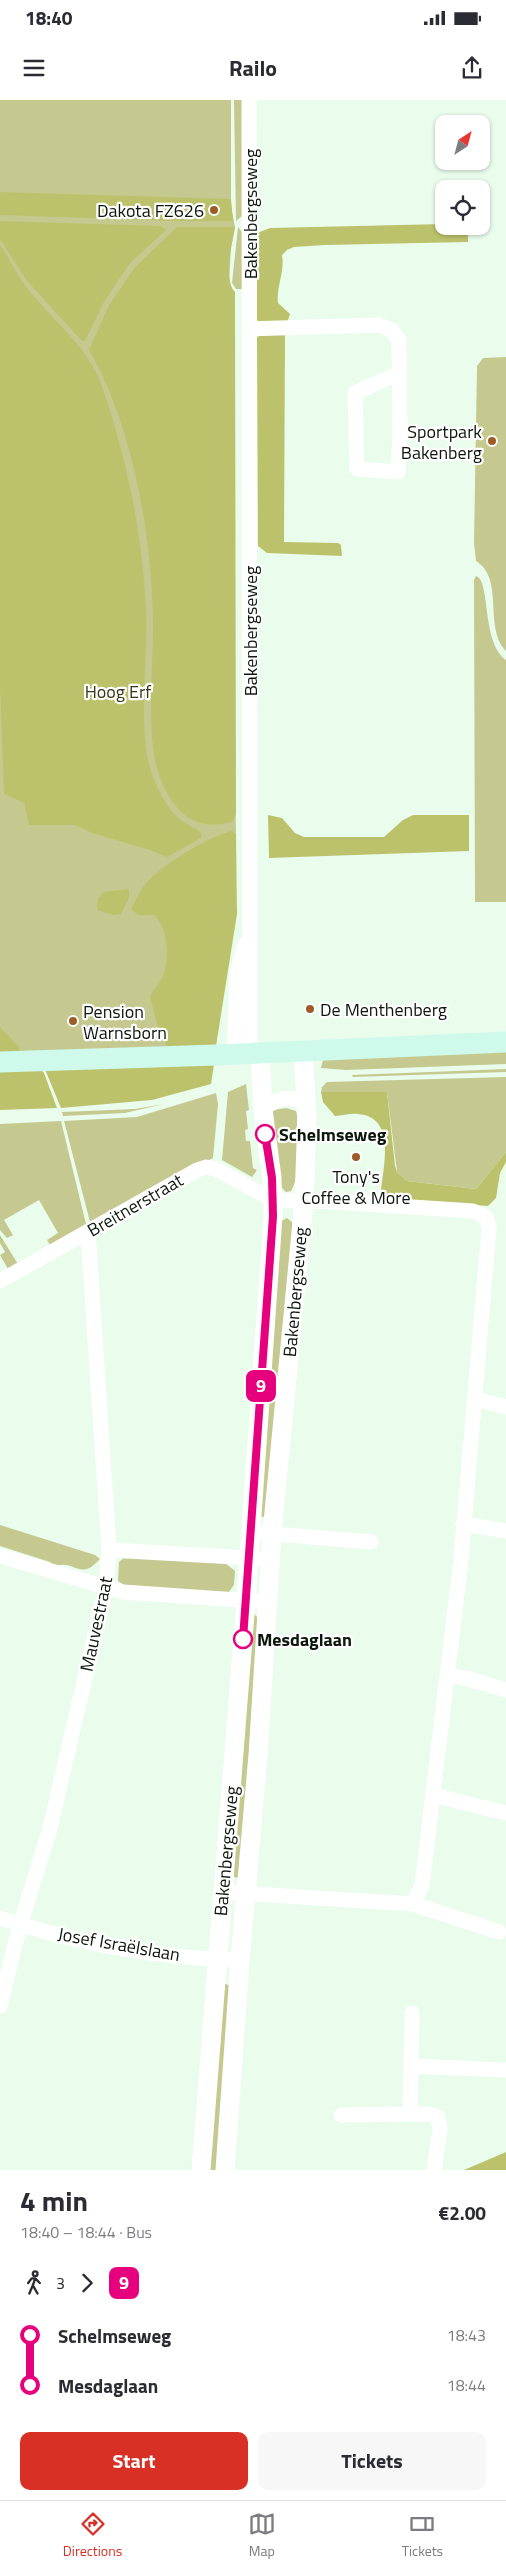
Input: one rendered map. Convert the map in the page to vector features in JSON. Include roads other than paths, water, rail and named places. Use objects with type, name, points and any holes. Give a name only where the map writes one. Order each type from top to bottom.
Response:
[{"type":"main road","points":[[0,1062],[506,1042]]},
{"type":"street","name":"Bakenbergseweg","points":[[201,2170],[246,1601],[273,1200],[263,1109],[248,1053],[237,973],[248,933],[249,100]]},
{"type":"street","points":[[250,329],[379,325],[392,330],[398,340],[399,373],[400,432],[398,472],[357,469],[355,393],[399,373]]},
{"type":"street","name":"Bakenbergseweg","points":[[225,2170],[272,1534],[304,1201],[306,1105],[303,1051]]},
{"type":"street","points":[[263,1109],[275,1100],[288,1098],[300,1100],[306,1105]]},
{"type":"street","name":"Breitnerstraat","points":[[0,1282],[171,1184],[206,1167],[216,1169],[273,1200]]},
{"type":"street","name":"Bakenbergseweg","points":[[273,1200],[304,1201]]},
{"type":"street","points":[[304,1201],[473,1211],[486,1217],[489,1228],[475,1400],[448,1676],[422,1885],[413,1904]]},
{"type":"street","name":"Mauvestraat","points":[[0,2006],[20,1925],[49,1832],[106,1588],[109,1550],[88,1232]]},
{"type":"street","points":[[475,1400],[506,1407]]},
{"type":"street","points":[[463,1524],[506,1531]]},
{"type":"street","points":[[250,1532],[371,1542]]},
{"type":"street","points":[[109,1550],[270,1559]]},
{"type":"street","points":[[0,1556],[123,1592],[268,1602]]},
{"type":"street","points":[[448,1676],[465,1678],[506,1690]]},
{"type":"street","points":[[433,1795],[506,1813]]},
{"type":"street","points":[[223,1892],[413,1904],[499,1932]]},
{"type":"street","name":"Josef Israëlslaan","points":[[0,1918],[20,1925],[106,1946],[217,1960],[240,1960]]},
{"type":"street","points":[[410,2114],[412,2013]]},
{"type":"street","points":[[412,2066],[506,2070]]},
{"type":"street","points":[[341,2115],[429,2114],[438,2117],[440,2130],[434,2170]]},
{"type":"place","name":"Dakota FZ626","points":[[214,210]]},
{"type":"place","name":"Sportpark Bakenberg","points":[[492,441]]},
{"type":"place","name":"De Menthenberg","points":[[310,1009]]},
{"type":"place","name":"Pension Warnsborn","points":[[73,1021]]},
{"type":"place","name":"Schelmseweg","points":[[265,1134]]},
{"type":"place","name":"Tony's Coffee & More","points":[[356,1157]]},
{"type":"place","name":"Mesdaglaan","points":[[243,1639]]},
{"type":"park label","name":"Hoog Erf","points":[[118,691]]}]
